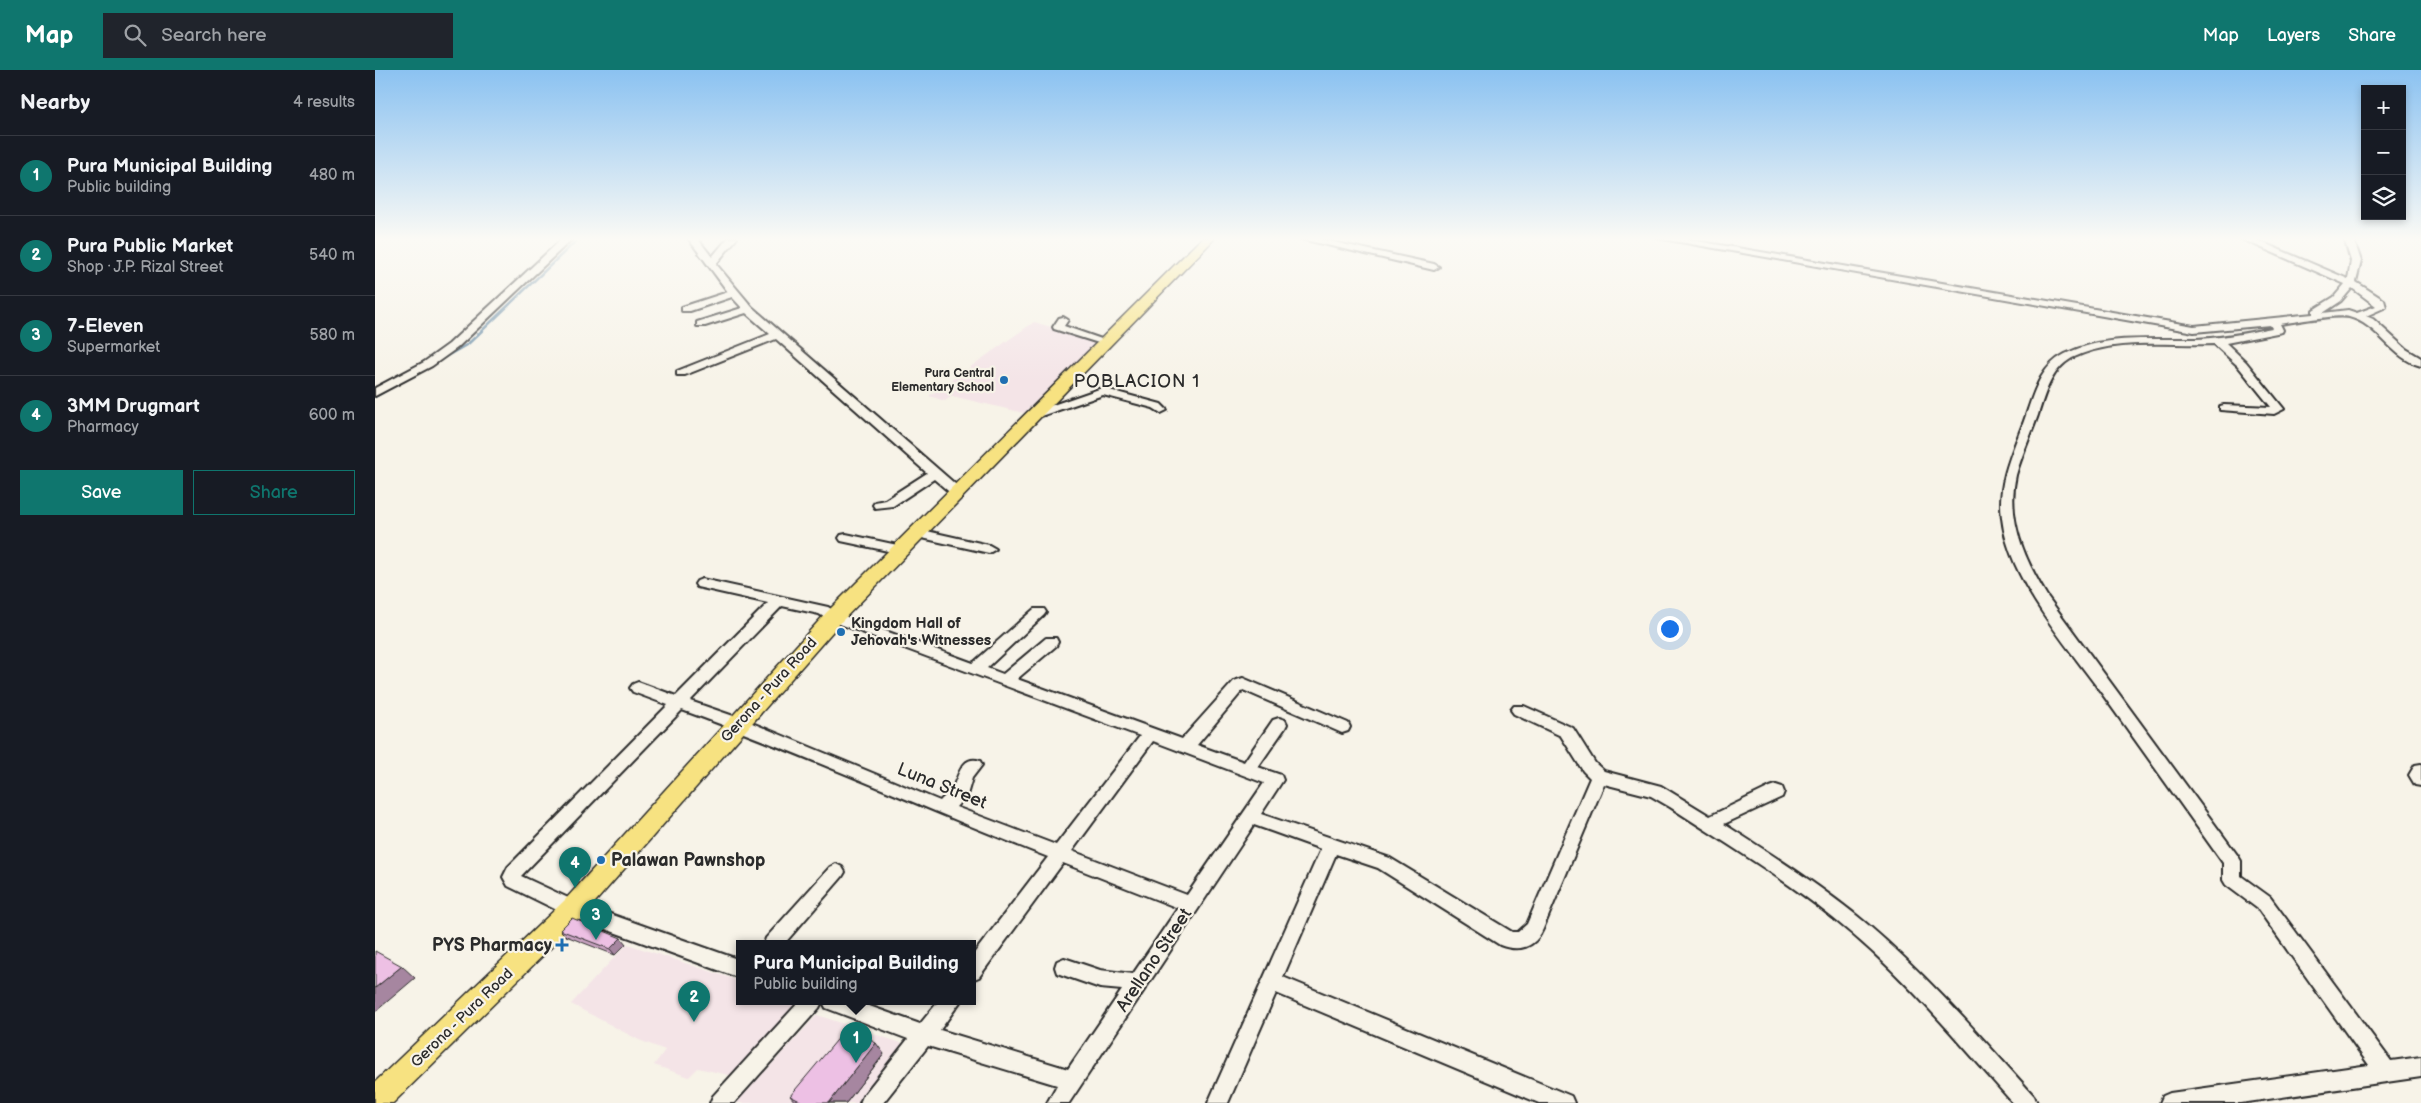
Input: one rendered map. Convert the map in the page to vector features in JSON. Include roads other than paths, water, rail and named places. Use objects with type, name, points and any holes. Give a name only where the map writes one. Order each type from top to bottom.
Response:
[{"type":"main road","name":"Gerona - Pura Road","points":[[383,1100],[573,909],[834,618],[1161,286]]},
{"type":"street","points":[[375,393],[421,368],[453,346],[517,286]]},
{"type":"street","points":[[728,286],[748,308],[958,493]]},
{"type":"street","points":[[1946,286],[2194,328],[2274,322],[2342,313],[2359,316],[2369,321],[2402,350],[2421,363]]},
{"type":"street","points":[[2291,320],[2333,305],[2350,286]]},
{"type":"street","points":[[2355,286],[2380,302],[2381,307],[2359,316]]},
{"type":"street","points":[[686,309],[733,293]]},
{"type":"street","points":[[701,324],[748,308]]},
{"type":"street","points":[[1063,320],[1058,327],[1105,342]]},
{"type":"street","points":[[2274,322],[2278,330],[2217,341],[2107,344],[2070,355],[2057,362],[2048,374],[2038,396],[2008,485],[2007,499],[2013,536],[2035,588],[2051,613],[2232,861],[2232,880],[2264,903],[2387,1072]]},
{"type":"street","points":[[681,373],[778,334]]},
{"type":"street","points":[[2217,341],[2242,364],[2278,409],[2274,411],[2224,408]]},
{"type":"street","points":[[1031,416],[1066,405],[1095,391],[1102,391],[1157,406],[1161,410]]},
{"type":"street","points":[[879,505],[889,503],[935,473]]},
{"type":"street","points":[[918,533],[989,549]]},
{"type":"street","points":[[846,538],[902,550]]},
{"type":"street","points":[[702,584],[823,610],[834,618],[1248,769],[1279,724]]},
{"type":"street","points":[[736,968],[573,909],[514,881],[512,877],[514,872],[778,601]]},
{"type":"street","points":[[976,669],[1039,612]]},
{"type":"street","points":[[1006,680],[1051,642]]},
{"type":"street","points":[[1186,746],[1239,685],[1243,684],[1342,727]]},
{"type":"street","name":"Luna Street","points":[[638,688],[739,724],[943,809],[1191,905]]},
{"type":"street","points":[[1519,710],[1567,732],[1589,767],[1599,776],[1655,791],[1709,824],[1808,890],[1861,930],[1957,1026],[2027,1103]]},
{"type":"street","points":[[976,966],[1151,733]]},
{"type":"street","points":[[943,809],[961,790],[965,776],[974,765]]},
{"type":"street","name":"Arellano Street","points":[[1057,1103],[1275,780],[1248,769]]},
{"type":"street","points":[[2421,770],[2417,775],[2421,780]]},
{"type":"street","points":[[1251,816],[1384,863],[1507,939],[1516,942],[1523,941],[1534,929],[1599,776]]},
{"type":"street","points":[[1709,824],[1776,792]]},
{"type":"street","points":[[1218,1103],[1332,844]]},
{"type":"street","points":[[776,940],[836,872]]},
{"type":"street","points":[[1064,967],[1100,978],[1138,983]]},
{"type":"street","points":[[1271,982],[1564,1103]]},
{"type":"street","points":[[720,1103],[809,1005]]},
{"type":"street","points":[[841,1005],[924,1035],[1073,1080]]},
{"type":"street","points":[[870,1103],[947,1005]]},
{"type":"street","points":[[2170,1103],[2421,1067]]},
{"type":"waterway","points":[[375,397],[468,344],[529,286]]},
{"type":"place","name":"Pura Central Elementary School","points":[[1004,380]]},
{"type":"place","name":"Kingdom Hall of Jehovah's Witnesses","points":[[841,632]]},
{"type":"place","name":"Palawan Pawnshop","points":[[601,860]]},
{"type":"place","name":"3MM Drugmart","points":[[575,888]]},
{"type":"place","name":"7-Eleven","points":[[596,940]]},
{"type":"place","name":"PYS Pharmacy","points":[[562,945]]},
{"type":"place","name":"Pura Public Market","points":[[694,1022]]},
{"type":"place","name":"Pura Municipal Building","points":[[856,1063]]},
{"type":"district","name":"POBLACION 1","points":[[1137,381]]}]
